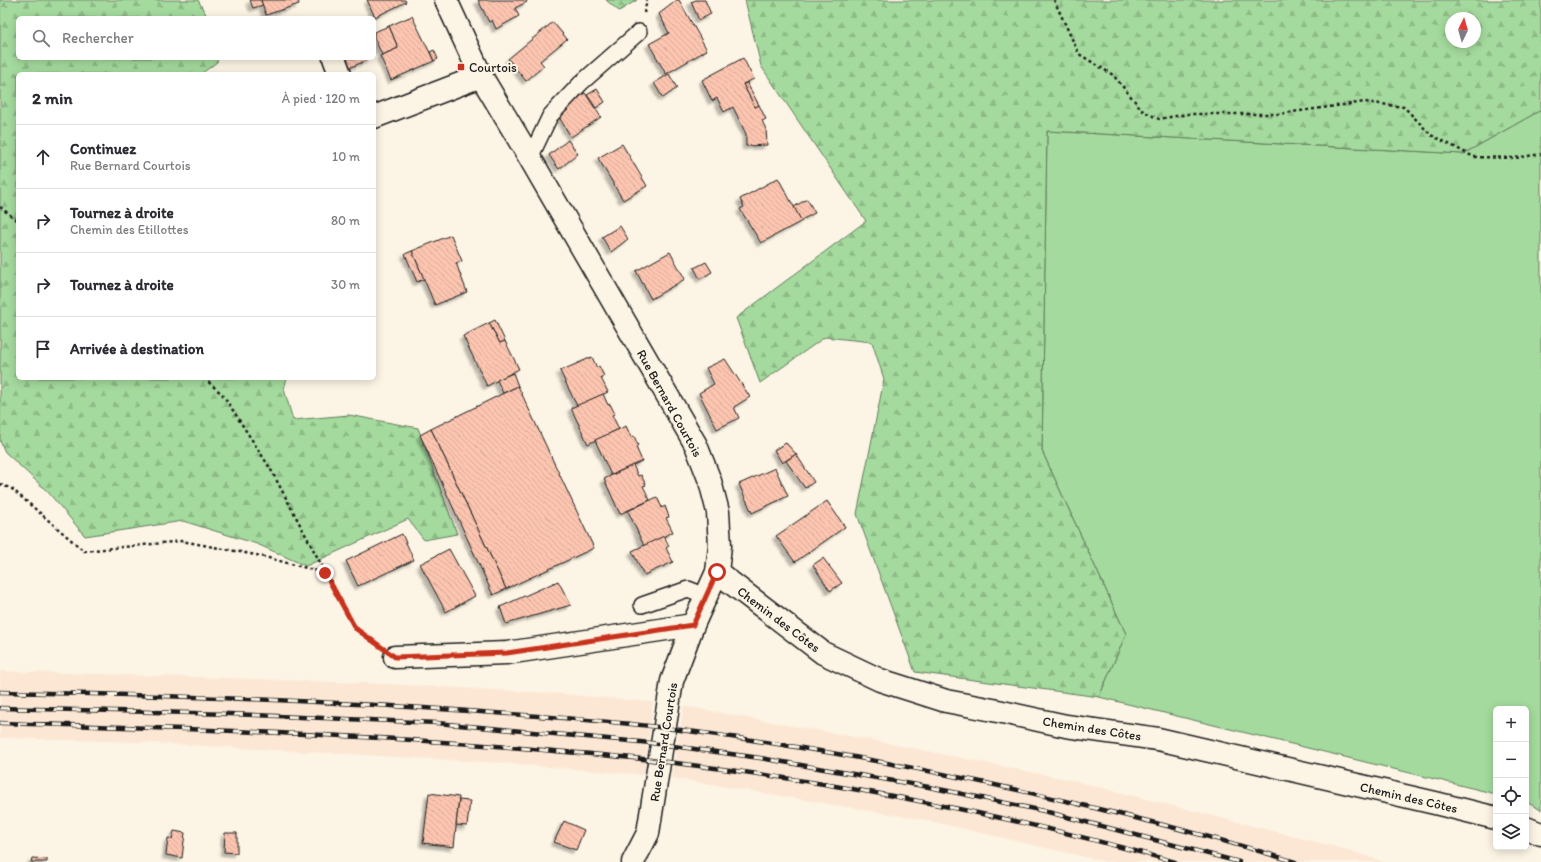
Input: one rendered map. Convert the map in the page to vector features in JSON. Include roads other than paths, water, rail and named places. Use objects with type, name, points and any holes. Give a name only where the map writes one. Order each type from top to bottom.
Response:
[{"type":"street","name":"Rue Bernard Courtois","points":[[446,0],[481,76],[696,445],[710,481],[718,512],[720,546],[717,572],[693,625],[672,681],[648,832],[633,862]]},
{"type":"street","points":[[335,60],[339,72]]},
{"type":"street","points":[[376,116],[481,76]]},
{"type":"street","name":"Chemin des Côtes","points":[[717,572],[823,653],[880,680],[946,701],[1066,726],[1158,739],[1493,817]]},
{"type":"street","points":[[395,657],[507,653],[693,625]]},
{"type":"street","points":[[1529,829],[1541,834]]},
{"type":"lane","points":[[530,158],[550,116],[581,84],[639,32]]},
{"type":"lane","points":[[642,606],[688,589],[706,596]]},
{"type":"railway","points":[[0,692],[180,696],[361,704],[614,722],[658,727],[829,752],[999,786],[1181,829],[1295,862]]},
{"type":"railway","points":[[0,708],[230,714],[437,723],[651,743],[760,758],[929,787],[1044,811],[1239,862]]},
{"type":"railway","points":[[0,723],[347,736],[485,745],[653,760],[795,779],[923,802],[1050,829],[1175,862]]},
{"type":"place","name":"Courtois","points":[[461,67]]}]
